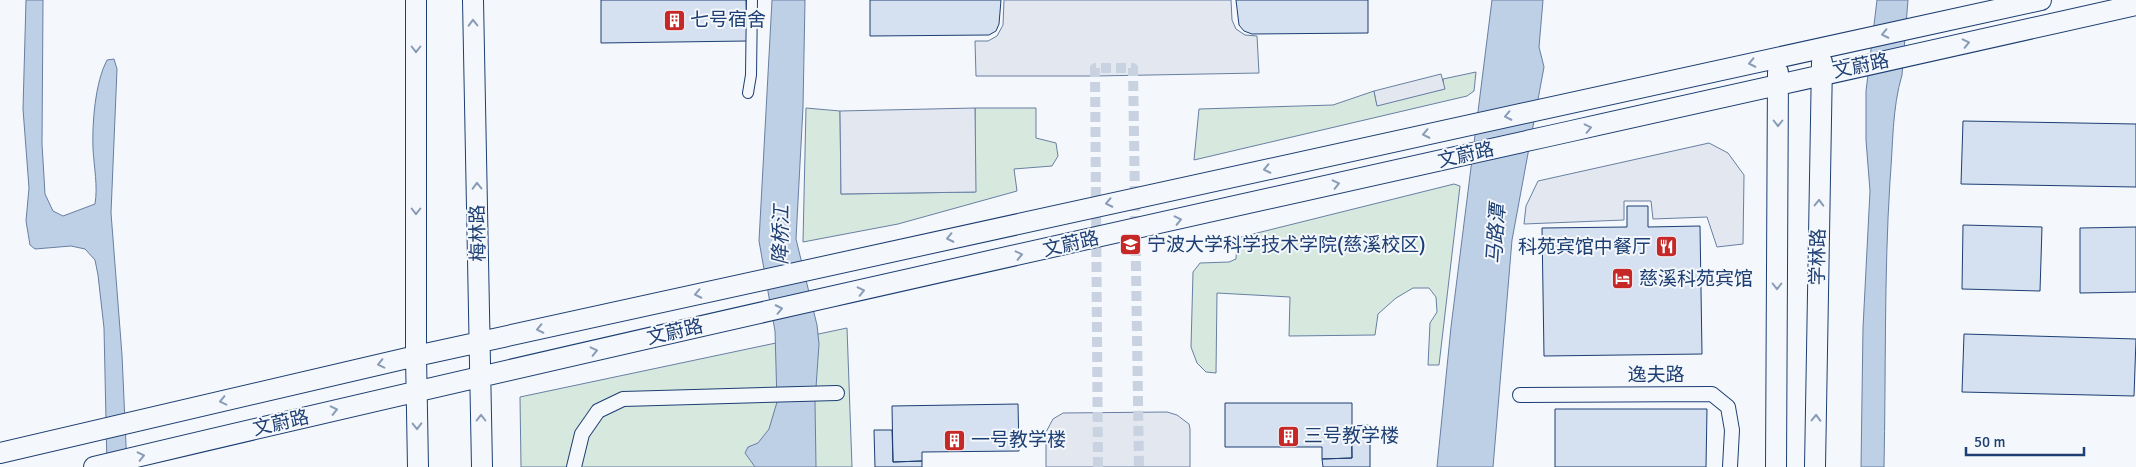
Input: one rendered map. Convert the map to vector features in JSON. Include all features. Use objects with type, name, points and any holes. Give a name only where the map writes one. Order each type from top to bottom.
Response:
[{"type":"main road","points":[[416,0],[416,356],[418,467]]},
{"type":"main road","name":"梅林路","points":[[473,0],[482,467]]},
{"type":"main road","name":"文蔚路","points":[[0,454],[416,356],[2042,0]]},
{"type":"main road","name":"文蔚路","points":[[94,467],[481,376],[2136,5]]},
{"type":"main road","name":"学林路","points":[[1815,467],[1822,48]]},
{"type":"main road","points":[[1776,467],[1777,57]]},
{"type":"street","points":[[748,93],[751,75],[752,0]]},
{"type":"street","points":[[574,467],[582,434],[598,411],[622,399],[836,393]]},
{"type":"street","name":"逸夫路","points":[[1520,395],[1712,394],[1728,407],[1732,430],[1730,467]]},
{"type":"shaded area","points":[[1004,0],[1231,0],[1232,20],[1236,29],[1245,35],[1257,36],[1259,73],[976,76],[975,41],[988,41],[997,36],[1003,25]]},
{"type":"shaded area","points":[[1476,72],[1474,91],[1467,96],[1194,160],[1199,109],[1333,105],[1374,91],[1377,105],[1444,89],[1443,79]]},
{"type":"shaded area","points":[[1441,74],[1445,89],[1377,106],[1374,91]]},
{"type":"shaded area","points":[[806,108],[840,111],[841,194],[975,192],[975,108],[1036,108],[1036,138],[1056,143],[1058,156],[1052,166],[1014,169],[1017,191],[898,224],[803,242]]},
{"type":"shaded area","points":[[975,108],[976,192],[841,194],[840,111]]},
{"type":"shaded area","points":[[1709,143],[1728,153],[1744,175],[1743,244],[1717,247],[1707,217],[1653,219],[1651,201],[1624,201],[1624,220],[1524,224],[1526,206],[1538,181]]},
{"type":"shaded area","points":[[1454,184],[1460,186],[1439,365],[1428,365],[1430,323],[1437,312],[1436,297],[1429,288],[1413,288],[1396,298],[1378,314],[1375,335],[1289,336],[1290,297],[1217,293],[1216,373],[1206,372],[1197,363],[1191,347],[1193,272],[1200,263],[1229,262],[1236,259],[1237,243],[1241,237]]},
{"type":"shaded area","points":[[847,328],[852,467],[521,467],[520,397]]},
{"type":"shaded area","points":[[1167,412],[1177,415],[1189,424],[1190,467],[1046,467],[1046,432],[1053,419],[1063,413]]},
{"type":"water","points":[[26,0],[43,0],[42,144],[45,194],[53,211],[63,216],[95,204],[96,183],[93,139],[97,91],[107,60],[114,59],[117,69],[111,213],[122,355],[127,467],[107,467],[104,328],[95,260],[85,249],[71,246],[35,249],[30,245],[26,221],[29,188],[23,109]]},
{"type":"water","name":"降桥江","points":[[772,0],[805,0],[803,107],[796,239],[817,325],[819,344],[815,402],[816,467],[755,467],[745,453],[748,447],[758,443],[769,429],[777,402],[775,331],[759,241]]},
{"type":"water","name":"马路潭","points":[[1492,0],[1543,0],[1539,47],[1544,67],[1512,240],[1493,467],[1437,467],[1451,327]]},
{"type":"water","points":[[1877,0],[1908,0],[1902,75],[1892,141],[1888,217],[1884,467],[1861,467],[1863,328],[1870,191],[1866,140],[1866,91]]},
{"type":"building","name":"七号宿舍","points":[[601,0],[746,0],[747,41],[601,43]]},
{"type":"building","points":[[870,0],[1001,0],[999,24],[996,31],[989,35],[870,36]]},
{"type":"building","points":[[1236,0],[1368,0],[1368,33],[1252,34],[1244,31],[1239,25]]},
{"type":"building","points":[[1963,121],[2136,124],[2136,187],[1961,184]]},
{"type":"building","points":[[1627,206],[1648,206],[1648,227],[1700,226],[1702,354],[1544,356],[1542,228],[1627,227]]},
{"type":"building","points":[[1963,225],[2042,227],[2040,291],[1962,289]]},
{"type":"building","points":[[2136,227],[2136,292],[2080,293],[2080,228]]},
{"type":"building","points":[[1964,334],[2136,339],[2134,396],[1962,392]]},
{"type":"building","name":"三号教学楼","points":[[1225,403],[1352,403],[1352,458],[1322,459],[1322,447],[1225,447]]},
{"type":"building","name":"一号教学楼","points":[[1018,404],[1019,451],[922,452],[922,461],[893,462],[892,406]]},
{"type":"building","points":[[1555,409],[1707,409],[1706,467],[1555,467]]},
{"type":"building","points":[[1370,425],[1370,467],[1323,467],[1322,459],[1352,458],[1351,426]]},
{"type":"building","points":[[874,430],[892,430],[893,462],[922,461],[922,467],[875,467]]},
{"type":"tunnel","points":[[1098,467],[1095,68],[1133,68],[1139,467]]},
{"type":"place","name":"七号宿舍","points":[[674,20]]},
{"type":"place","name":"宁波大学科学技术学院(慈溪校区)","points":[[1131,245]]},
{"type":"place","name":"科苑宾馆中餐厅","points":[[1667,247]]},
{"type":"place","name":"慈溪科苑宾馆","points":[[1623,279]]},
{"type":"place","name":"三号教学楼","points":[[1288,436]]},
{"type":"place","name":"一号教学楼","points":[[955,440]]}]
